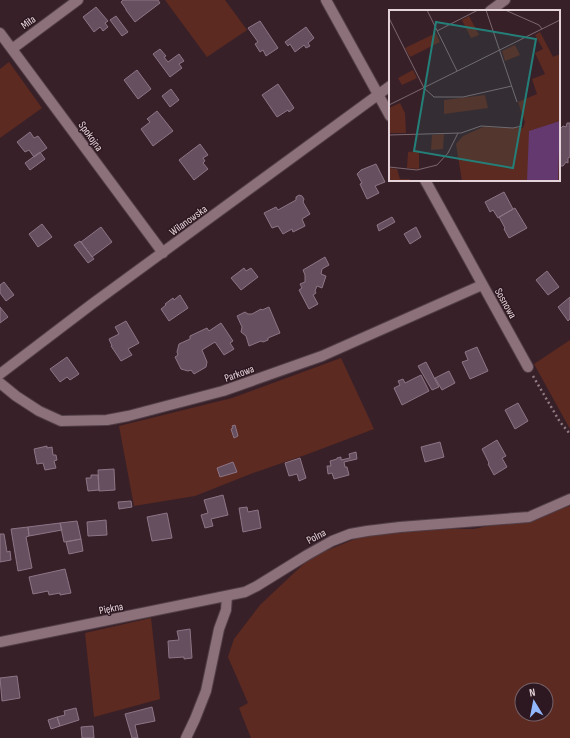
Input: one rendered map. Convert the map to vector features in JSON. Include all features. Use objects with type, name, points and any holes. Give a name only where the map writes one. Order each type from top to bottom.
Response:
[{"type":"street","name":"Miła","points":[[12,49],[78,0]]},
{"type":"street","points":[[326,0],[389,114]]},
{"type":"street","points":[[491,10],[505,0]]},
{"type":"street","name":"Spokojna","points":[[0,33],[163,253]]},
{"type":"street","name":"Wilanowska","points":[[0,374],[92,304],[389,87]]},
{"type":"street","name":"Sosnowa","points":[[426,181],[528,366]]},
{"type":"street","name":"Parkowa","points":[[0,383],[16,396],[39,411],[61,421],[107,420],[128,416],[223,391],[322,356],[482,285]]},
{"type":"street","name":"Polna","points":[[227,596],[245,592],[257,586],[332,541],[350,534],[400,527],[529,517],[570,499]]},
{"type":"street","points":[[186,738],[206,691],[220,629],[226,610],[227,596]]},
{"type":"street","name":"Piękna","points":[[0,642],[227,596]]},
{"type":"path","points":[[528,366],[560,422],[570,434]]},
{"type":"shaded area","points":[[165,0],[225,0],[247,30],[207,57]]},
{"type":"shaded area","points":[[9,62],[42,108],[0,138],[0,69]]},
{"type":"shaded area","points":[[570,340],[570,429],[534,364]]},
{"type":"shaded area","points":[[341,358],[374,429],[253,473],[195,496],[134,506],[119,426],[232,398]]},
{"type":"shaded area","points":[[570,506],[570,738],[251,738],[239,708],[248,703],[228,657],[234,639],[260,605],[311,557],[360,537],[445,529],[474,529]]},
{"type":"shaded area","points":[[151,618],[160,699],[94,717],[85,633]]},
{"type":"building","points":[[123,0],[158,0],[160,3],[135,22],[121,2]]},
{"type":"building","points":[[96,7],[108,21],[105,23],[108,27],[103,31],[100,27],[94,32],[83,17]]},
{"type":"building","points":[[116,16],[128,32],[122,36],[110,20]]},
{"type":"building","points":[[260,21],[278,48],[266,56],[263,50],[260,52],[255,44],[258,42],[248,28]]},
{"type":"building","points":[[306,27],[314,38],[308,43],[310,46],[306,48],[304,45],[295,52],[290,44],[288,46],[285,42]]},
{"type":"building","points":[[160,49],[166,56],[164,57],[168,62],[179,54],[184,61],[179,64],[182,68],[170,77],[153,54]]},
{"type":"building","points":[[137,70],[151,89],[138,99],[124,80]]},
{"type":"building","points":[[278,84],[294,108],[277,117],[262,95]]},
{"type":"building","points":[[171,89],[179,100],[170,107],[162,96]]},
{"type":"building","points":[[157,111],[173,131],[153,146],[141,129],[150,122],[147,119]]},
{"type":"building","points":[[567,123],[570,123],[570,157],[568,158],[568,163],[566,162],[563,166],[560,166],[560,129],[563,126],[566,127]]},
{"type":"building","points":[[30,132],[34,138],[38,136],[47,148],[34,157],[29,150],[25,152],[17,142]]},
{"type":"building","points":[[200,144],[208,155],[203,158],[205,161],[203,163],[208,169],[194,180],[179,160]]},
{"type":"building","points":[[40,152],[45,159],[30,170],[25,163]]},
{"type":"building","points":[[376,164],[385,182],[375,186],[379,193],[367,199],[360,184],[362,183],[357,174],[361,170]]},
{"type":"building","points":[[504,192],[513,209],[498,218],[493,210],[490,212],[485,202]]},
{"type":"building","points":[[299,195],[304,199],[303,202],[310,214],[302,219],[305,226],[293,232],[292,229],[283,234],[278,226],[272,228],[264,213],[276,207],[278,210],[296,200],[296,197]]},
{"type":"building","points":[[515,208],[527,228],[509,238],[499,217]]},
{"type":"building","points":[[392,217],[395,222],[379,231],[377,225]]},
{"type":"building","points":[[42,224],[52,237],[38,247],[29,234]]},
{"type":"building","points":[[101,227],[112,242],[92,257],[81,242]]},
{"type":"building","points":[[416,227],[421,237],[410,244],[404,234]]},
{"type":"building","points":[[80,241],[94,259],[88,263],[74,245]]},
{"type":"building","points":[[325,257],[329,265],[322,269],[321,274],[326,276],[322,288],[317,286],[315,291],[316,293],[313,295],[318,304],[309,309],[299,290],[302,288],[300,284],[305,282],[303,270]]},
{"type":"building","points":[[244,268],[246,271],[251,268],[258,277],[241,290],[231,278]]},
{"type":"building","points":[[547,271],[559,287],[548,295],[536,280]]},
{"type":"building","points":[[4,282],[14,295],[6,301],[0,293],[0,285]]},
{"type":"building","points":[[180,295],[188,308],[169,321],[161,309],[173,298],[174,300]]},
{"type":"building","points":[[570,297],[570,319],[568,321],[558,307]]},
{"type":"building","points":[[0,307],[8,317],[0,323]]},
{"type":"building","points":[[269,307],[280,333],[268,338],[268,340],[249,346],[246,336],[241,332],[242,327],[237,316],[245,312],[252,314]]},
{"type":"building","points":[[126,321],[139,343],[128,349],[132,355],[121,361],[111,346],[109,339],[119,334],[115,327]]},
{"type":"building","points":[[221,323],[233,341],[230,343],[234,349],[224,355],[215,342],[202,350],[207,362],[206,367],[194,374],[191,370],[188,371],[181,369],[175,357],[178,355],[177,352],[179,344],[190,339],[190,336],[207,328],[209,331]]},
{"type":"building","points":[[477,347],[488,371],[470,379],[462,362],[468,360],[465,352]]},
{"type":"building","points":[[67,357],[79,374],[70,380],[67,377],[60,382],[50,369]]},
{"type":"building","points":[[426,362],[439,387],[432,390],[418,366]]},
{"type":"building","points":[[449,371],[455,383],[442,390],[435,378]]},
{"type":"building","points":[[421,375],[429,391],[402,405],[394,388],[400,385],[398,381],[403,379],[405,383]]},
{"type":"building","points":[[518,403],[528,421],[515,429],[505,410]]},
{"type":"building","points":[[235,425],[238,436],[234,438],[231,429],[233,428],[232,426]]},
{"type":"building","points":[[497,440],[506,456],[502,458],[507,467],[494,475],[482,449]]},
{"type":"building","points":[[440,442],[444,457],[425,462],[421,447]]},
{"type":"building","points":[[47,446],[47,448],[52,447],[53,455],[56,455],[57,460],[54,461],[56,468],[45,470],[43,463],[37,464],[34,449]]},
{"type":"building","points":[[356,452],[357,459],[344,462],[349,475],[334,479],[332,473],[328,474],[327,466],[331,466],[330,461],[341,457],[341,460],[350,458],[349,454]]},
{"type":"building","points":[[300,458],[306,478],[299,481],[297,474],[289,476],[285,463]]},
{"type":"building","points":[[233,462],[237,472],[220,477],[217,468]]},
{"type":"building","points":[[114,469],[115,490],[99,491],[98,470]]},
{"type":"building","points":[[91,475],[98,475],[99,490],[88,491],[86,478],[91,478]]},
{"type":"building","points":[[223,495],[228,515],[211,519],[213,526],[205,528],[201,515],[208,513],[204,500]]},
{"type":"building","points":[[131,501],[132,507],[119,509],[118,502]]},
{"type":"building","points":[[247,507],[248,512],[258,510],[261,528],[243,532],[239,508]]},
{"type":"building","points":[[167,513],[172,538],[152,541],[147,517]]},
{"type":"building","points":[[106,520],[107,535],[88,536],[87,522]]},
{"type":"building","points":[[77,521],[81,539],[64,542],[60,523]]},
{"type":"building","points":[[60,523],[62,530],[29,536],[28,527]]},
{"type":"building","points":[[28,527],[29,536],[26,537],[32,568],[18,571],[11,529]]},
{"type":"building","points":[[0,534],[4,534],[7,552],[10,551],[11,560],[0,562]]},
{"type":"building","points":[[81,539],[83,551],[69,554],[66,542]]},
{"type":"building","points":[[65,569],[71,593],[49,595],[48,591],[33,594],[29,577]]},
{"type":"building","points":[[190,629],[192,658],[169,658],[168,641],[179,640],[177,631]]},
{"type":"building","points":[[17,676],[20,698],[2,701],[0,678]]},
{"type":"building","points":[[152,707],[155,721],[135,725],[138,738],[132,738],[125,714]]},
{"type":"building","points":[[76,708],[79,720],[60,726],[57,717],[65,715],[64,711]]},
{"type":"building","points":[[57,717],[60,726],[51,729],[48,720]]},
{"type":"building","points":[[93,726],[94,738],[82,738],[81,727]]}]
